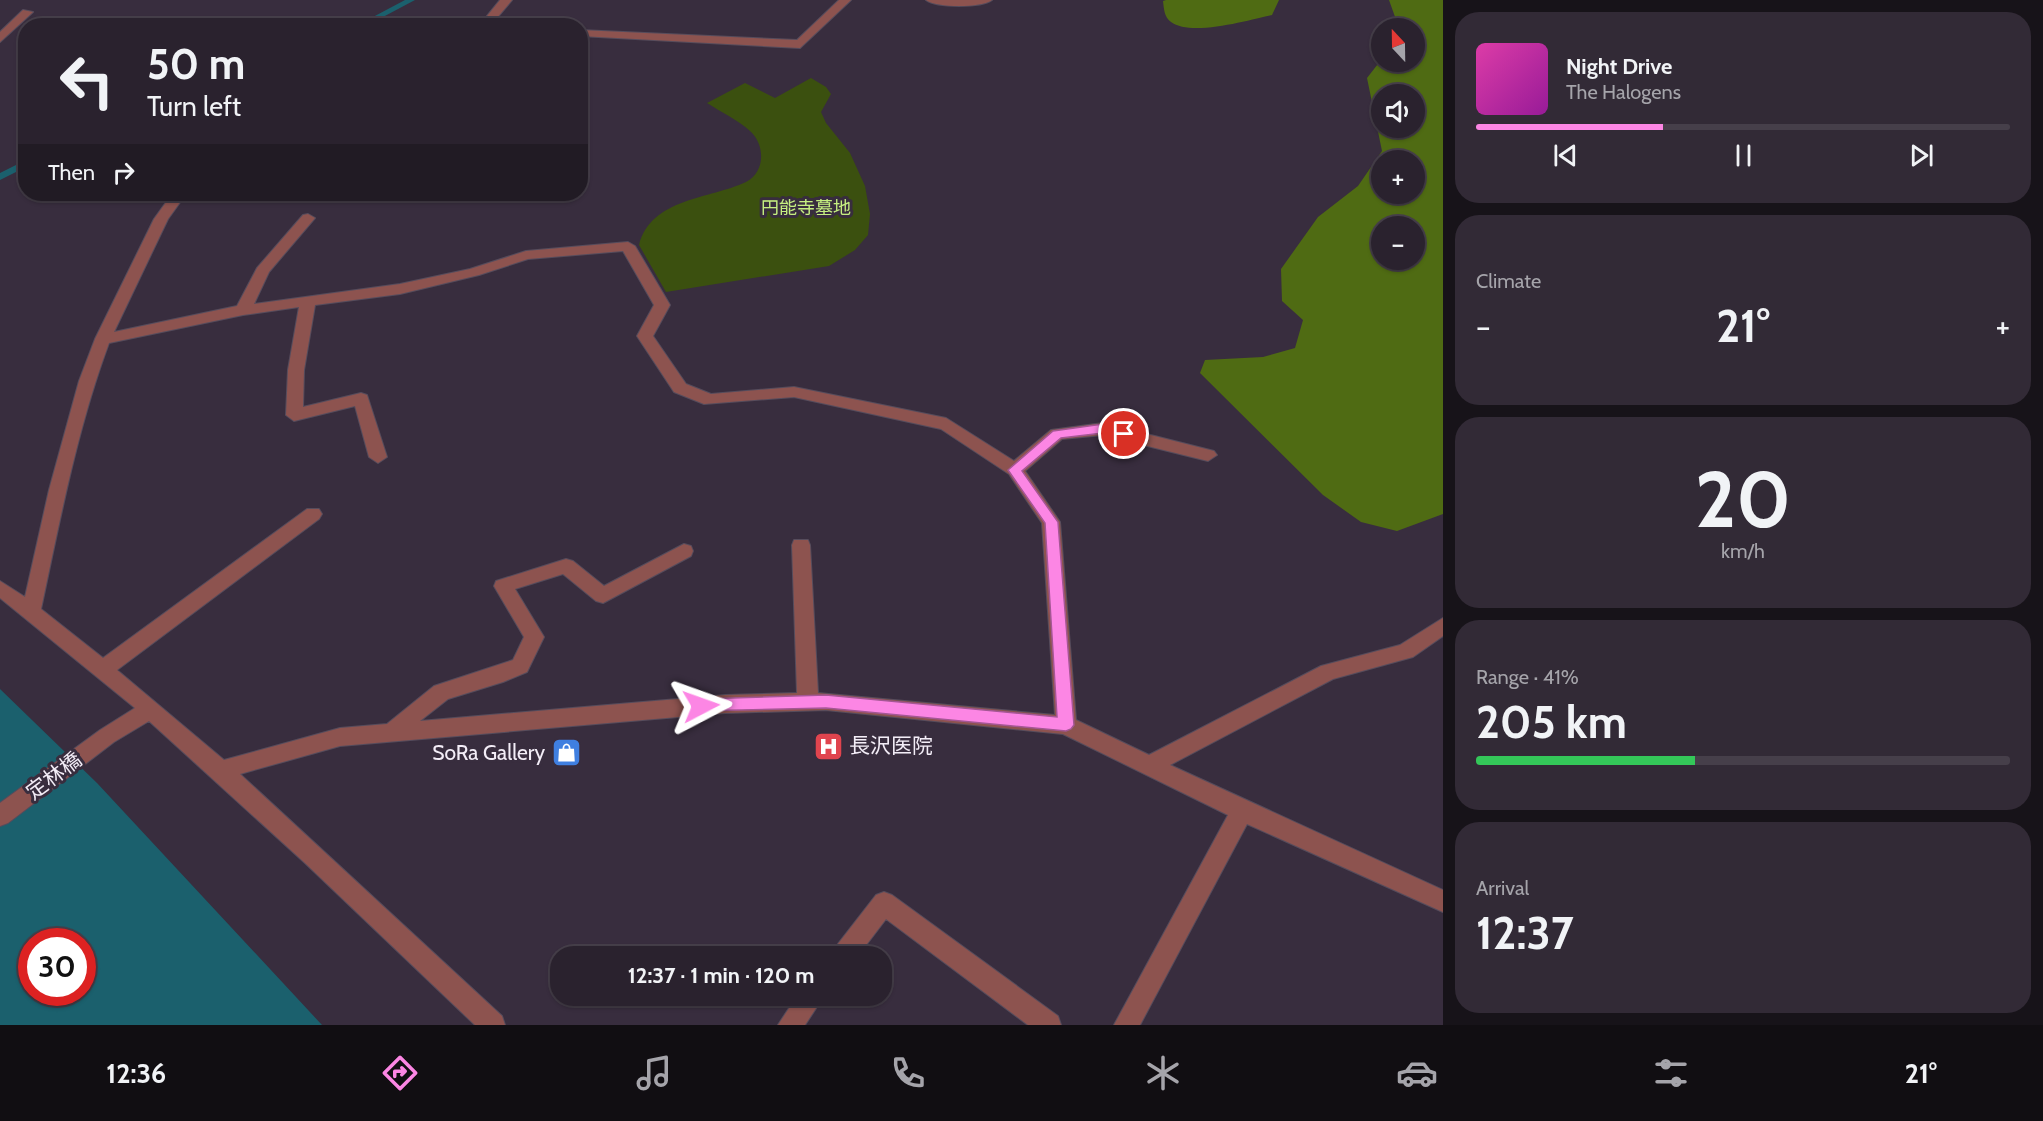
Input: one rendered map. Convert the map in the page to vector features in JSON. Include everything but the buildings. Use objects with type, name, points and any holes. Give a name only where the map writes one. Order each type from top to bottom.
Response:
[{"type":"street","points":[[490,18],[506,0]]},
{"type":"street","points":[[588,33],[800,44],[845,0]]},
{"type":"street","points":[[932,0],[967,3],[986,0]]},
{"type":"street","points":[[21,18],[27,12]]},
{"type":"street","points":[[0,39],[18,21]]},
{"type":"street","points":[[31,612],[58,490],[87,381],[103,339],[161,219],[174,201]]},
{"type":"street","points":[[243,310],[262,271],[308,218]]},
{"type":"street","points":[[103,339],[243,310],[400,289],[474,272],[526,255],[628,246],[662,305],[645,336],[680,388],[710,400],[794,392],[946,424],[1015,470],[1051,522],[1066,725]]},
{"type":"street","points":[[308,300],[296,369],[294,415],[361,399],[378,457]]},
{"type":"street","points":[[1015,470],[1057,434],[1103,429],[1208,456]]},
{"type":"street","points":[[103,669],[313,514]]},
{"type":"street","points":[[801,545],[808,702]]},
{"type":"street","points":[[392,732],[441,693],[503,674],[520,666],[534,637],[503,586],[567,566],[603,596],[684,551]]},
{"type":"street","points":[[0,588],[103,669],[222,770],[493,1025]]},
{"type":"street","points":[[1150,765],[1328,672],[1407,651],[1443,626]]},
{"type":"street","points":[[222,770],[340,737],[725,704],[808,702],[1066,725],[1242,811],[1443,901]]},
{"type":"street","name":"定林橋","points":[[0,816],[107,736],[150,710]]},
{"type":"street","points":[[1126,1025],[1242,811]]},
{"type":"street","points":[[851,946],[884,903],[1049,1025]]},
{"type":"street","points":[[790,1025],[804,1006]]},
{"type":"green space","points":[[1279,0],[1272,15],[1220,26],[1192,28],[1180,26],[1169,20],[1163,1]]},
{"type":"green space","points":[[1389,0],[1443,0],[1443,514],[1397,531],[1361,522],[1323,495],[1200,373],[1205,360],[1263,357],[1295,348],[1303,320],[1282,301],[1281,269],[1318,217],[1358,186],[1371,167],[1371,204],[1425,204],[1425,150],[1382,150],[1379,138],[1425,138],[1425,84],[1371,84],[1371,97],[1367,78],[1372,72],[1425,72],[1425,18],[1395,18]]},
{"type":"green space","name":"円能寺墓地","points":[[811,78],[826,87],[831,94],[821,112],[826,123],[850,153],[865,186],[870,214],[868,235],[855,250],[829,266],[666,292],[639,245],[646,229],[669,209],[746,182],[753,177],[760,165],[759,143],[750,131],[707,103],[745,83],[775,98]]},
{"type":"water","points":[[0,689],[97,783],[322,1025],[0,1025]]},
{"type":"waterway","points":[[375,18],[411,0]]},
{"type":"waterway","points":[[0,177],[18,167]]},
{"type":"place","name":"長沢医院","points":[[828,746]]},
{"type":"place","name":"SoRa Gallery","points":[[566,753]]},
{"type":"route","points":[[701,706],[826,701],[1066,725],[1051,522],[1015,470],[1057,434],[1103,429],[1124,434]]}]
